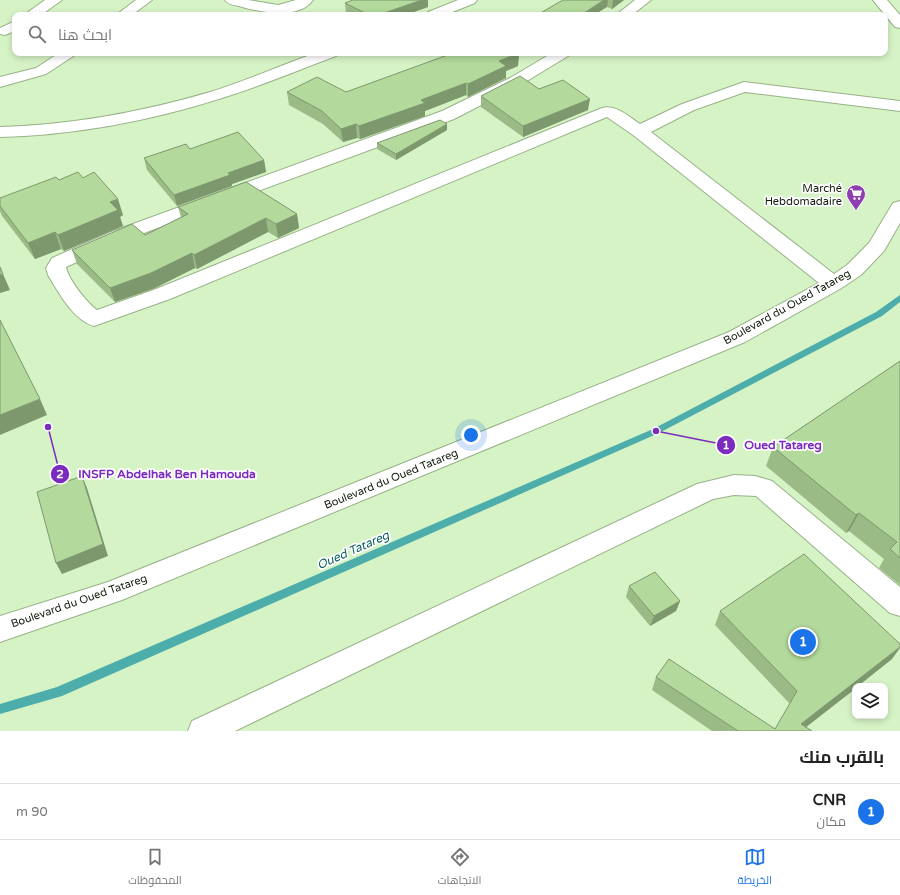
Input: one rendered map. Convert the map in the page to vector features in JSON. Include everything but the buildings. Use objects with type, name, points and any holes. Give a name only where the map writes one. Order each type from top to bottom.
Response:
[{"type":"street","points":[[36,12],[55,0]]},
{"type":"street","points":[[127,12],[145,0]]},
{"type":"street","points":[[232,0],[277,10],[287,10],[306,0]]},
{"type":"street","points":[[440,12],[470,0]]},
{"type":"street","points":[[627,12],[644,0]]},
{"type":"street","points":[[880,0],[900,24]]},
{"type":"street","points":[[0,82],[41,71],[65,56]]},
{"type":"street","points":[[0,132],[58,128],[173,107],[217,95],[323,56]]},
{"type":"street","points":[[557,56],[516,81],[448,115],[118,236],[59,263],[56,268],[58,275],[83,310],[94,319],[163,294],[608,111],[639,131],[833,284]]},
{"type":"street","points":[[639,131],[688,107],[744,87],[900,106]]},
{"type":"street","name":"Boulevard du Oued Tatareg","points":[[0,629],[112,592],[737,337],[833,284],[854,270],[877,247],[900,207]]},
{"type":"street","points":[[203,731],[706,491],[732,483],[749,484],[763,488],[900,604]]},
{"type":"waterway","name":"Oued Tatareg","points":[[0,709],[58,692],[656,431],[879,314],[900,298]]},
{"type":"place","name":"Marché Hebdomadaire","points":[[856,211]]},
{"type":"place","name":"INSFP Abdelhak Ben Hamouda","points":[[48,427]]},
{"type":"place","name":"Oued Tatareg","points":[[656,431]]},
{"type":"place","name":"CNR","points":[[803,642]]}]
